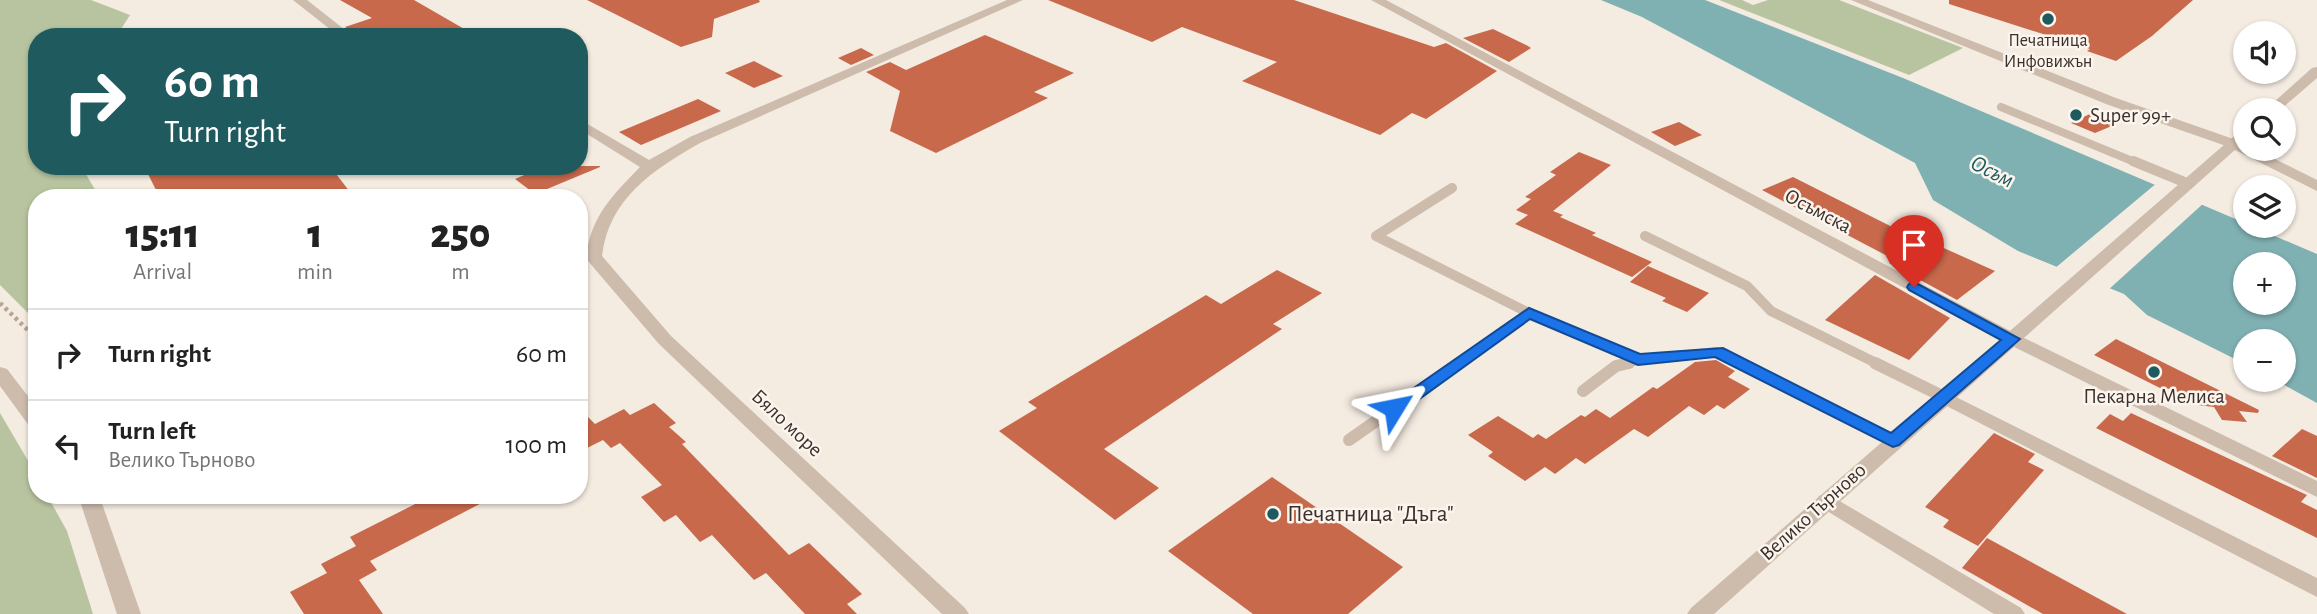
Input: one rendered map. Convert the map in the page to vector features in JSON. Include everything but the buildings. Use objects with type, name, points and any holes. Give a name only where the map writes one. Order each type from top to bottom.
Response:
[{"type":"street","points":[[299,0],[336,28]]},
{"type":"street","points":[[588,129],[649,166],[695,140],[1017,0]]},
{"type":"street","name":"Осъмска","points":[[1377,0],[2012,339],[2317,490]]},
{"type":"street","points":[[1857,0],[2111,101],[2233,137]]},
{"type":"street","points":[[2286,98],[2317,71]]},
{"type":"street","points":[[2185,187],[2233,145]]},
{"type":"street","points":[[2276,161],[2317,186]]},
{"type":"street","name":"Бяло море","points":[[649,166],[620,198],[597,232],[594,257],[665,340],[957,614]]},
{"type":"street","name":"Велико Търново","points":[[1699,614],[2185,187]]},
{"type":"street","points":[[0,373],[28,410]]},
{"type":"street","points":[[1944,397],[2317,588]]},
{"type":"street","points":[[1826,501],[2013,614]]},
{"type":"street","points":[[91,504],[130,614]]},
{"type":"lane","points":[[2001,107],[2185,187]]},
{"type":"lane","points":[[1452,188],[1377,236],[1529,313],[1638,360]]},
{"type":"lane","points":[[1645,236],[1748,286],[1771,311],[1944,397]]},
{"type":"lane","points":[[1349,440],[1529,313]]},
{"type":"lane","points":[[1583,391],[1616,366],[1638,360],[1717,352],[1893,441]]},
{"type":"path","points":[[0,303],[28,331]]},
{"type":"green space","points":[[0,0],[91,0],[130,15],[122,28],[28,28],[28,175],[86,175],[95,189],[28,189],[28,313],[0,285]]},
{"type":"green space","points":[[1719,0],[1742,0],[1753,5],[1768,0],[1839,0],[1963,48],[1909,75]]},
{"type":"green space","points":[[0,413],[28,461],[28,504],[52,504],[67,531],[93,614],[0,614]]},
{"type":"water","name":"Осъм","points":[[1601,0],[1705,0],[1903,78],[2233,218],[2233,238],[2279,238],[2317,254],[2317,403],[2296,392],[2296,329],[2233,329],[2233,358],[2147,315],[2124,294],[2018,251],[1933,200],[1915,163],[1642,17]]},
{"type":"pier","points":[[2158,182],[2205,202],[2107,291],[2054,269]]},
{"type":"place","name":"Печатница Инфовижън","points":[[2048,19]]},
{"type":"place","name":"Super 99+","points":[[2076,115]]},
{"type":"place","name":"Пекарна Мелиса","points":[[2154,372]]},
{"type":"place","name":"Печатница \"Дъга\"","points":[[1273,514]]},
{"type":"route","points":[[1394,408],[1529,313],[1638,360],[1717,352],[1893,441],[2012,339],[1914,287]]}]
